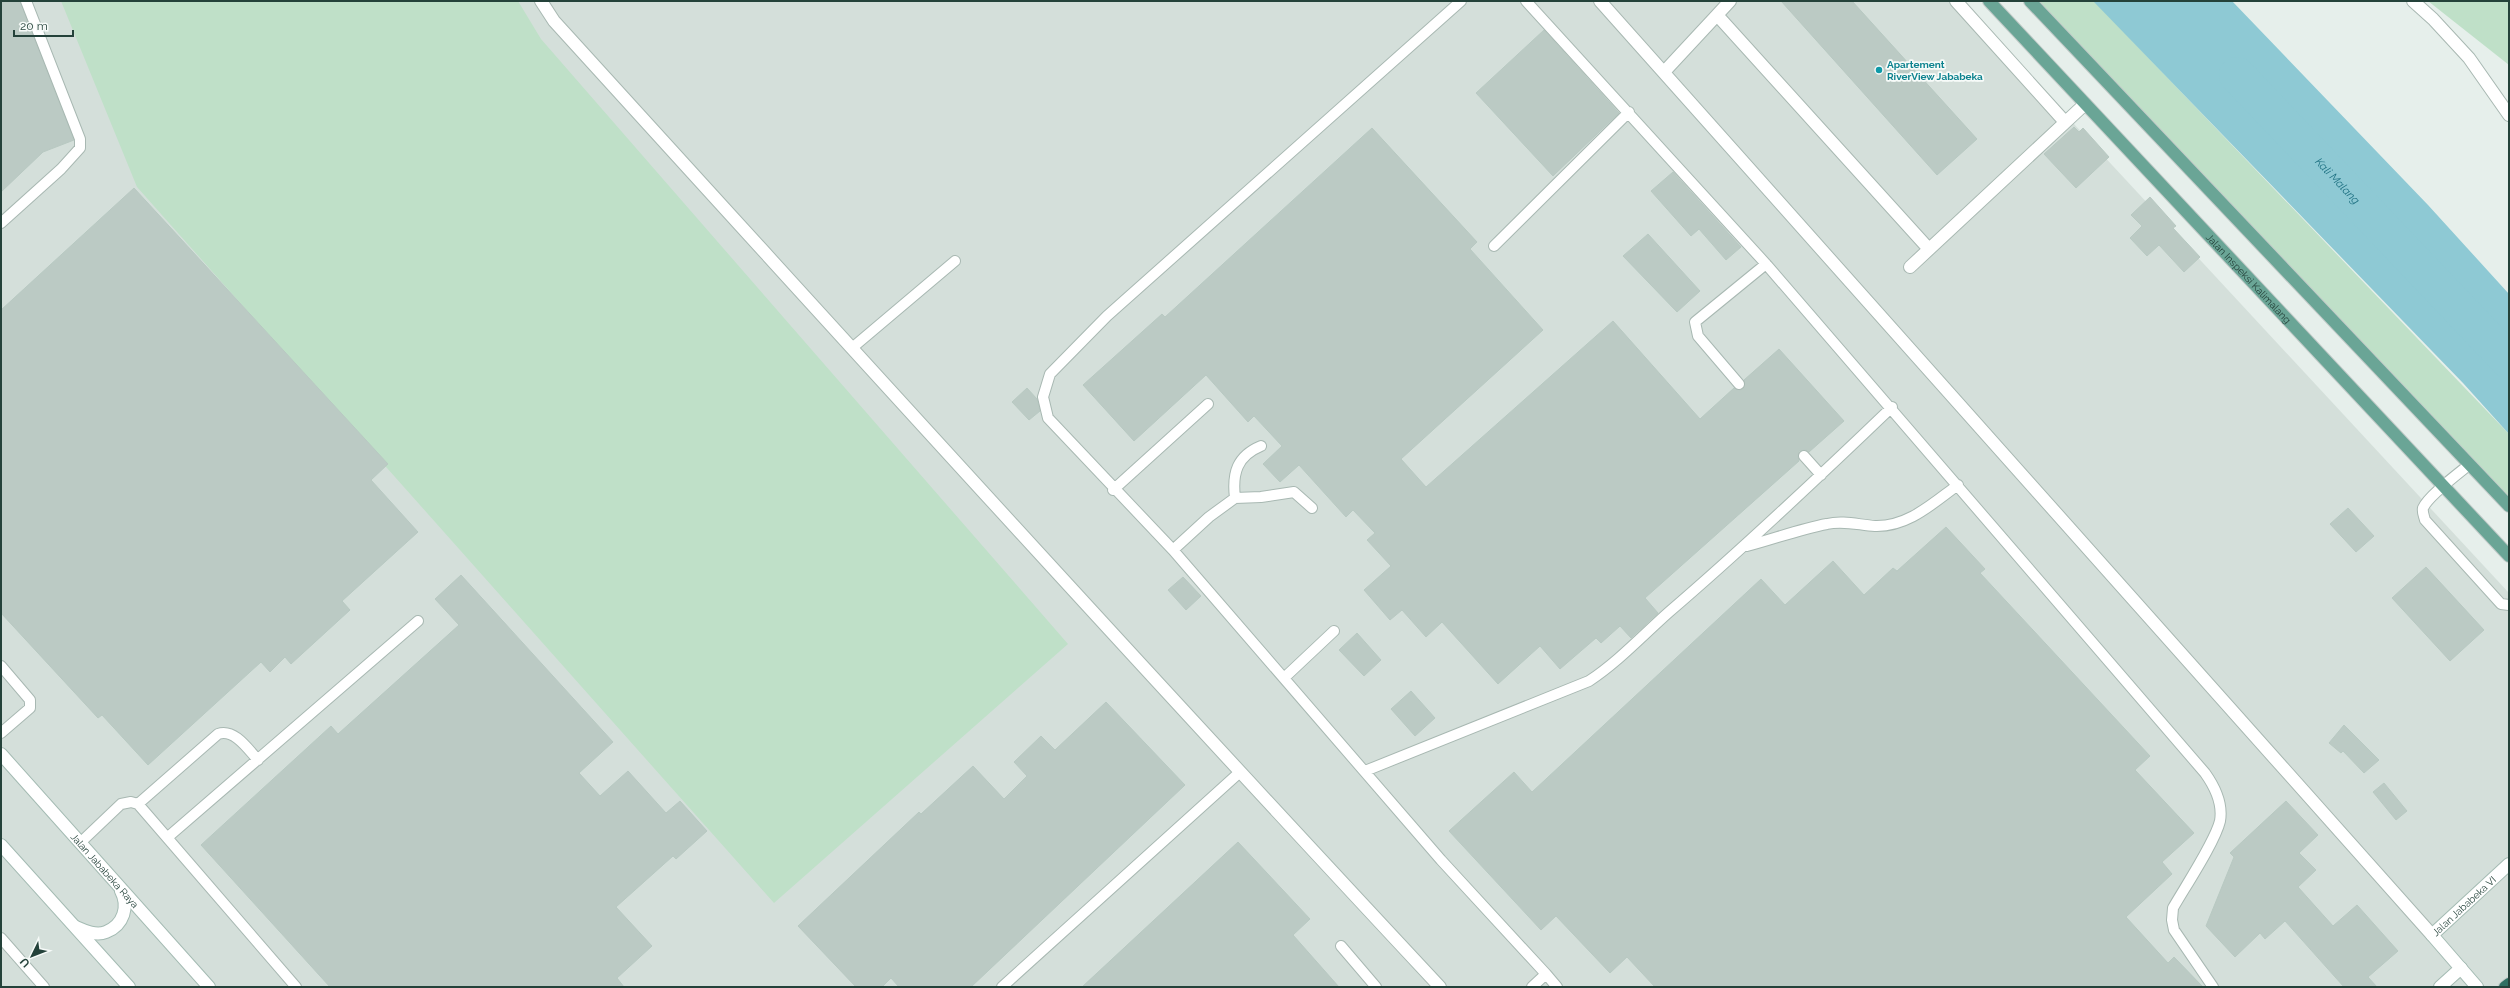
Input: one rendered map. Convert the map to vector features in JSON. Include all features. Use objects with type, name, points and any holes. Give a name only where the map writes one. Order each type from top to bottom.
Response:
[{"type":"highway","points":[[2505,987],[2509,984]]},
{"type":"main road","name":"Jalan Inspeksi Kalimalang","points":[[1989,1],[2509,556]]},
{"type":"main road","points":[[2030,1],[2509,506]]},
{"type":"street","points":[[541,1],[554,21],[852,348],[1240,772],[1440,987]]},
{"type":"street","points":[[1664,72],[1730,1]]},
{"type":"street","points":[[1956,1],[2065,122]]},
{"type":"street","points":[[2413,1],[2433,19],[2469,58],[2509,115]]},
{"type":"street","points":[[1604,2],[1664,72],[2432,935]]},
{"type":"street","points":[[1717,15],[1928,248]]},
{"type":"street","points":[[1910,267],[1928,248],[2085,104]]},
{"type":"street","name":"Jalan Jababeka Raya","points":[[1,754],[209,987]]},
{"type":"street","points":[[1,845],[128,987]]},
{"type":"street","name":"Jalan Jababeka VI","points":[[2477,987],[2432,935],[2509,864]]},
{"type":"street","points":[[75,927],[92,933],[99,933],[106,932],[118,925],[125,913],[125,899],[119,886]]},
{"type":"street","points":[[2440,987],[2460,968]]},
{"type":"lane","points":[[1,223],[61,169],[80,148],[80,139],[26,1]]},
{"type":"lane","points":[[1460,1],[1107,316],[1050,374],[1043,397],[1048,418],[1114,490],[1173,550],[1441,860],[1557,987]]},
{"type":"lane","points":[[1526,1],[1629,112],[1892,407],[2205,773],[2215,787],[2218,798],[2220,822],[2173,908],[2172,920],[2174,930],[2213,987]]},
{"type":"lane","points":[[1494,246],[1629,112]]},
{"type":"lane","points":[[852,348],[955,261]]},
{"type":"lane","points":[[1740,384],[1698,336],[1695,322],[1766,264]]},
{"type":"lane","points":[[1114,490],[1208,404]]},
{"type":"lane","points":[[1364,771],[1589,681],[1604,670],[1630,645],[1744,547],[1892,407]]},
{"type":"lane","points":[[1235,498],[1236,470],[1247,452],[1261,446]]},
{"type":"lane","points":[[1804,456],[1821,474]]},
{"type":"lane","points":[[2470,464],[2443,486],[2423,507],[2425,520],[2501,604],[2509,605]]},
{"type":"lane","points":[[1744,547],[1828,523],[1850,522],[1876,526],[1897,524],[1918,514],[1958,485]]},
{"type":"lane","points":[[1173,550],[1209,517],[1235,498],[1261,497],[1294,492],[1312,508]]},
{"type":"lane","points":[[168,837],[418,621]]},
{"type":"lane","points":[[1284,678],[1334,631]]},
{"type":"lane","points":[[1,666],[30,700],[30,708],[1,733]]},
{"type":"lane","points":[[138,804],[218,734],[230,734],[258,760]]},
{"type":"lane","points":[[1002,987],[1240,772]]},
{"type":"lane","points":[[80,843],[121,804],[131,802],[138,804],[296,987]]},
{"type":"lane","points":[[1,938],[44,987]]},
{"type":"lane","points":[[1341,946],[1376,987]]},
{"type":"lane","points":[[1532,987],[1546,974]]},
{"type":"shaded area","points":[[1,1],[1960,1],[2509,593],[2509,987],[1,987]]},
{"type":"green space","points":[[61,1],[518,1],[541,39],[1068,644],[774,903],[137,187]]},
{"type":"green space","points":[[2031,1],[2094,1],[2509,434],[2509,506]]},
{"type":"green space","points":[[2428,1],[2509,1],[2509,65]]},
{"type":"water","points":[[2093,1],[2232,1],[2428,205],[2509,294],[2509,434],[2463,383]]},
{"type":"building","points":[[1,1],[20,1],[74,140],[43,152],[1,192]]},
{"type":"building","name":"Apartement RiverView Jababeka","points":[[1781,1],[1852,1],[1977,139],[1937,175]]},
{"type":"building","points":[[1544,30],[1619,113],[1553,176],[1476,93]]},
{"type":"building","points":[[2074,127],[2079,132],[2083,128],[2109,157],[2076,188],[2044,154]]},
{"type":"building","points":[[1372,128],[1477,242],[1470,249],[1543,330],[1401,459],[1426,487],[1613,321],[1700,419],[1734,388],[1740,390],[1743,389],[1744,380],[1779,349],[1844,421],[1809,452],[1806,450],[1799,451],[1799,461],[1645,598],[1658,613],[1631,638],[1620,626],[1601,643],[1596,638],[1560,669],[1540,646],[1498,684],[1442,622],[1426,637],[1402,610],[1390,620],[1364,590],[1391,566],[1367,540],[1375,533],[1353,510],[1346,517],[1299,465],[1280,482],[1263,464],[1282,446],[1254,416],[1248,422],[1206,375],[1134,441],[1083,385],[1162,314],[1165,317]]},
{"type":"building","points":[[1673,172],[1741,247],[1726,260],[1699,229],[1691,236],[1651,191]]},
{"type":"building","points":[[134,188],[388,464],[371,480],[418,532],[342,601],[350,610],[291,664],[285,657],[270,672],[261,662],[148,765],[102,715],[98,718],[1,613],[1,310]]},
{"type":"building","points":[[2150,197],[2176,226],[2173,228],[2200,257],[2184,272],[2159,245],[2147,256],[2130,238],[2142,226],[2131,215]]},
{"type":"building","points":[[1648,234],[1700,291],[1677,312],[1623,256]]},
{"type":"building","points":[[1027,388],[1037,399],[1040,411],[1029,420],[1012,402]]},
{"type":"building","points":[[2348,508],[2374,536],[2356,552],[2330,524]]},
{"type":"building","points":[[1946,527],[1985,569],[1980,573],[2150,756],[2135,770],[2194,833],[2162,862],[2172,874],[2126,917],[2168,963],[2174,957],[2203,987],[1655,987],[1627,957],[1610,973],[1556,916],[1541,930],[1449,831],[1514,772],[1532,792],[1761,579],[1785,605],[1833,561],[1864,595],[1893,568],[1897,571]]},
{"type":"building","points":[[2426,567],[2484,630],[2450,661],[2392,598]]},
{"type":"building","points":[[461,575],[613,742],[579,773],[600,796],[628,771],[666,813],[680,801],[707,831],[676,859],[673,856],[616,907],[652,946],[617,978],[624,987],[330,987],[201,845],[331,726],[338,734],[459,625],[435,599]]},
{"type":"building","points":[[1183,577],[1201,596],[1186,610],[1168,590]]},
{"type":"building","points":[[1357,633],[1381,660],[1364,676],[1339,650]]},
{"type":"building","points":[[1411,691],[1435,718],[1415,736],[1391,709]]},
{"type":"building","points":[[1106,702],[1185,785],[971,987],[899,987],[891,978],[882,987],[856,987],[798,926],[919,812],[921,814],[973,766],[1004,799],[1027,776],[1014,762],[1041,736],[1055,750]]},
{"type":"building","points":[[2344,725],[2379,760],[2364,773],[2343,751],[2341,753],[2329,743]]},
{"type":"building","points":[[2384,783],[2407,811],[2396,820],[2373,792]]},
{"type":"building","points":[[2286,801],[2318,835],[2299,853],[2316,870],[2298,887],[2333,926],[2357,905],[2398,951],[2368,977],[2377,987],[2344,987],[2285,921],[2265,939],[2260,933],[2235,957],[2206,926],[2234,857],[2230,853]]},
{"type":"building","points":[[1238,842],[1310,919],[1293,935],[1339,987],[1082,987]]},
{"type":"waterway","name":"Kali Malang","points":[[2237,75],[2509,361]]},
{"type":"place","name":"Apartement RiverView Jababeka","points":[[1879,70]]}]
